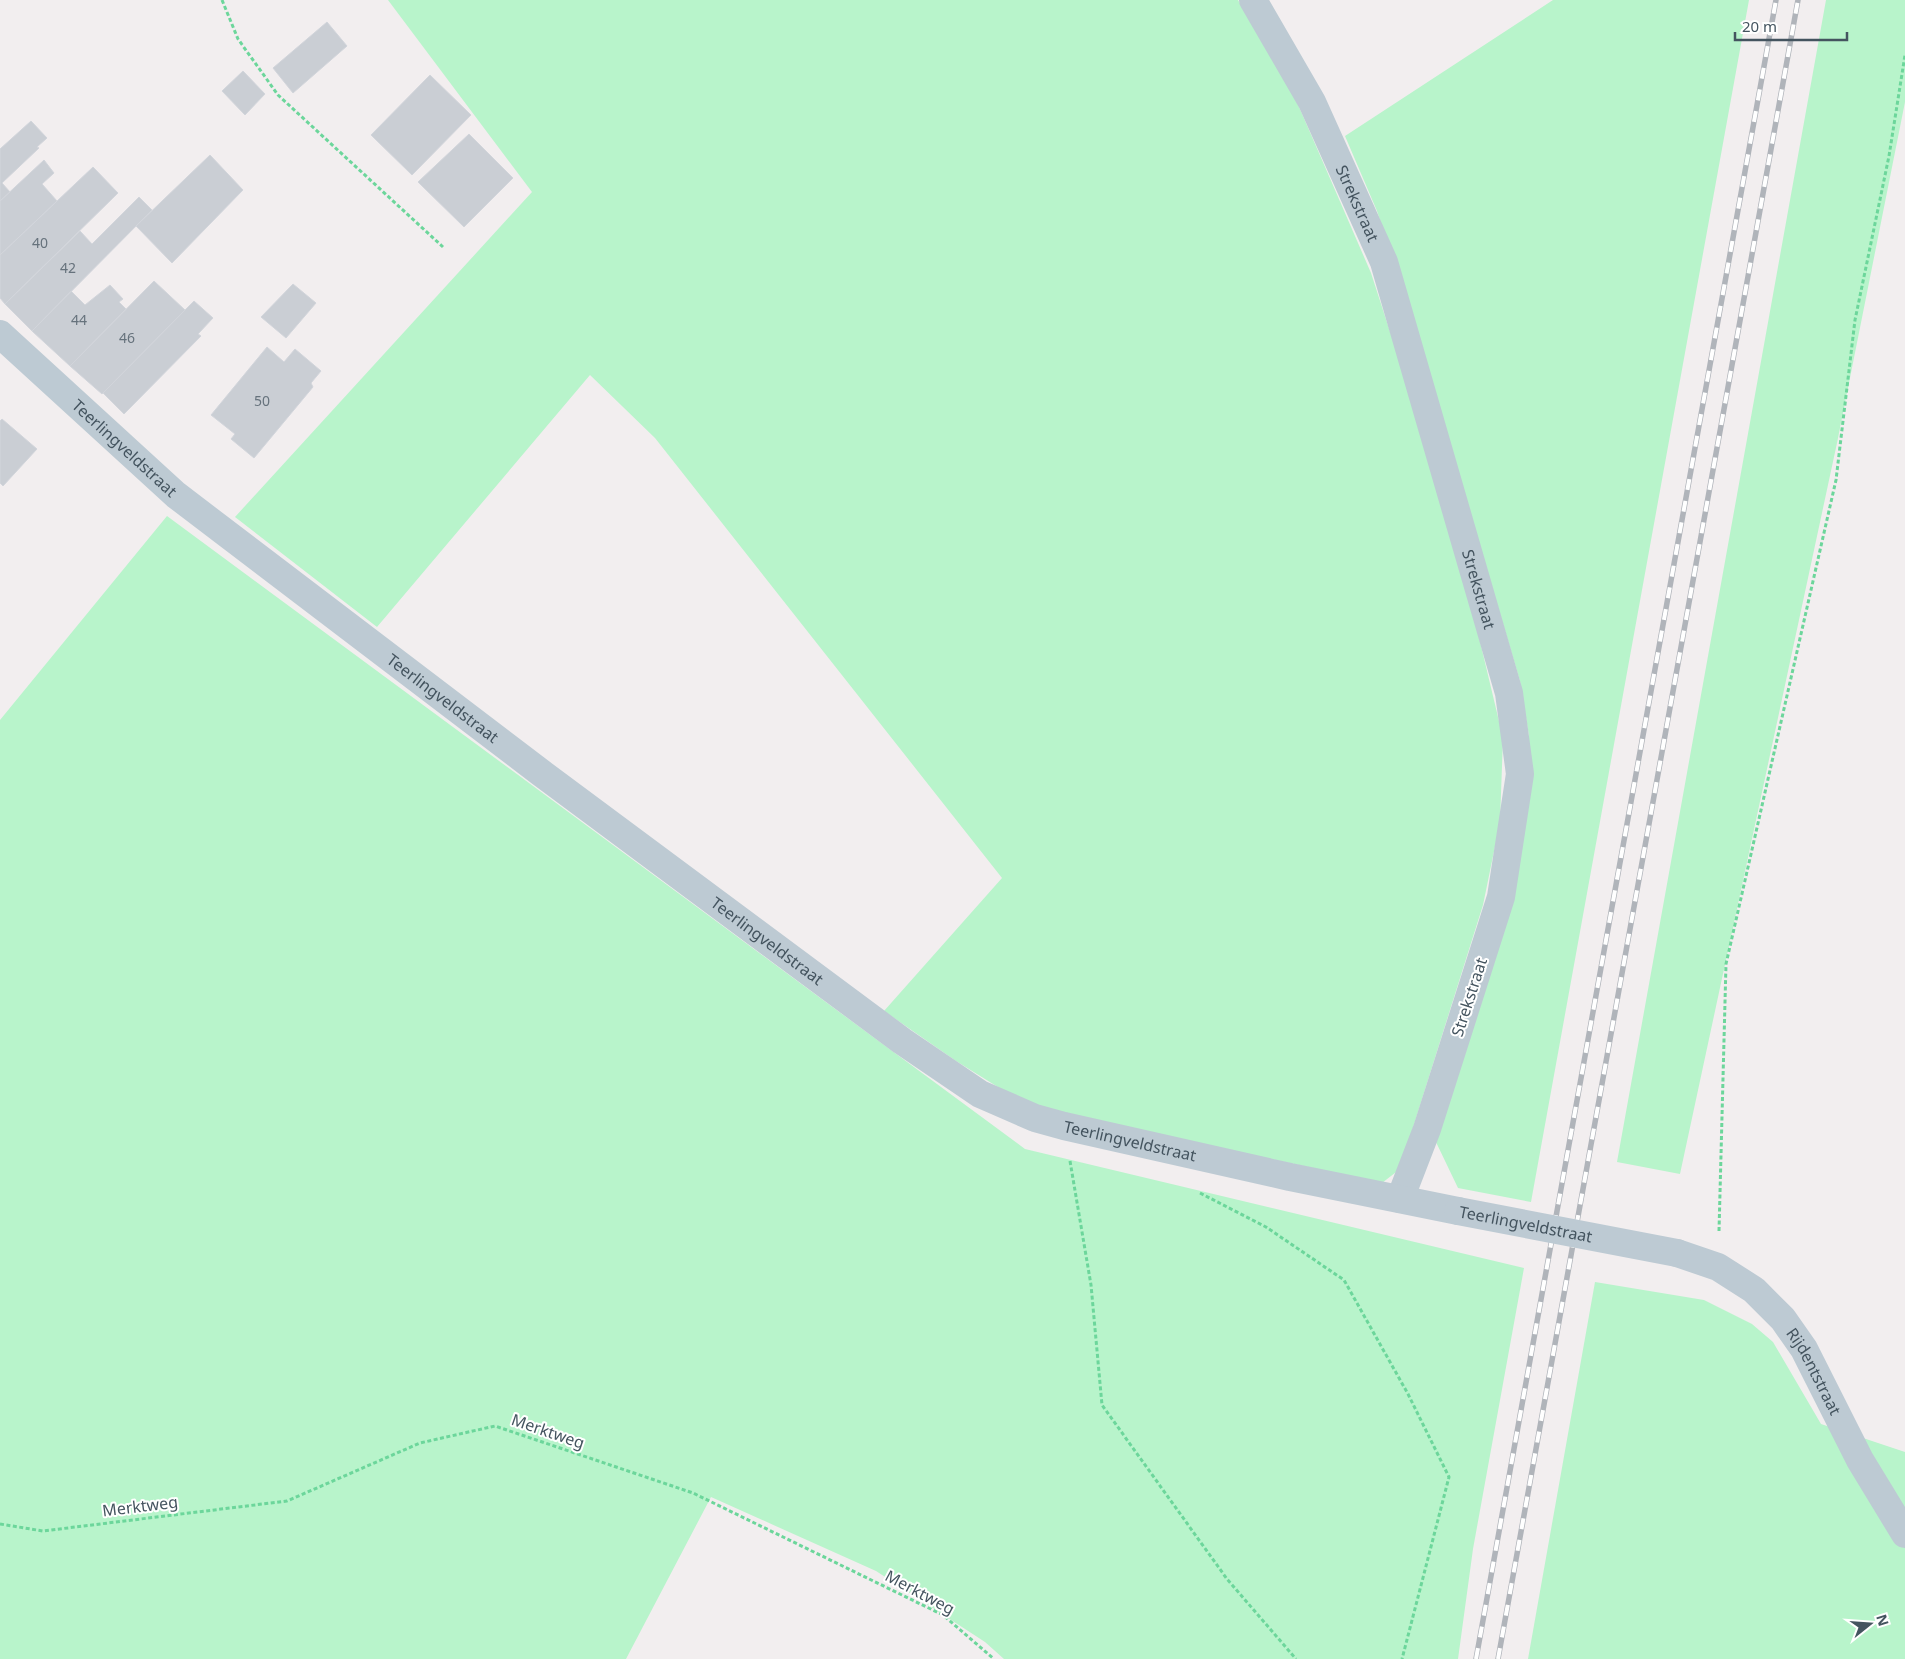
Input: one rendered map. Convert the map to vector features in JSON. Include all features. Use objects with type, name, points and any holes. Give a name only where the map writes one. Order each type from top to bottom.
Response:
[{"type":"street","name":"Strekstraat","points":[[1253,0],[1312,102],[1384,262],[1509,693],[1520,774],[1501,897],[1428,1129],[1400,1199]]},
{"type":"street","name":"Teerlingveldstraat","points":[[0,334],[176,494],[548,778],[902,1041],[980,1094],[1034,1118],[1064,1126],[1290,1177],[1677,1253]]},
{"type":"street","name":"Rijdentstraat","points":[[1677,1253],[1718,1267],[1754,1290],[1783,1319],[1799,1341],[1860,1460],[1905,1534]]},
{"type":"path","points":[[222,0],[238,39],[278,95],[443,247]]},
{"type":"path","points":[[1718,1267],[1726,964],[1836,480],[1855,320],[1889,156],[1905,55]]},
{"type":"path","points":[[1064,1126],[1091,1285],[1102,1405],[1227,1579],[1296,1659]]},
{"type":"path","points":[[1196,1191],[1266,1227],[1344,1280],[1408,1394],[1449,1477],[1402,1659]]},
{"type":"path","name":"Merktweg","points":[[0,1524],[43,1531],[287,1501],[420,1443],[495,1426],[693,1493],[943,1615],[994,1659]]},
{"type":"green space","points":[[388,0],[1238,0],[1293,93],[1371,273],[1419,421],[1462,566],[1503,738],[1500,822],[1483,905],[1400,1169],[1382,1183],[1030,1107],[956,1061],[884,1011],[1002,878],[655,438],[590,375],[377,627],[235,517],[532,192]]},
{"type":"green space","points":[[1553,0],[1749,0],[1531,1202],[1458,1188],[1435,1140],[1526,810],[1529,736],[1520,681],[1408,304],[1377,211],[1345,136]]},
{"type":"green space","points":[[1826,0],[1905,0],[1905,102],[1837,443],[1680,1174],[1617,1162]]},
{"type":"green space","points":[[167,516],[1025,1149],[1524,1268],[1473,1549],[1458,1659],[1004,1659],[985,1642],[876,1571],[711,1497],[626,1659],[0,1659],[0,720]]},
{"type":"green space","points":[[1595,1282],[1704,1300],[1752,1324],[1773,1342],[1821,1424],[1905,1452],[1905,1659],[1528,1659]]},
{"type":"building","points":[[327,22],[347,46],[293,93],[273,68]]},
{"type":"building","points":[[243,71],[265,94],[245,115],[222,91]]},
{"type":"building","points":[[430,75],[471,115],[412,175],[371,135]]},
{"type":"building","points":[[31,121],[47,138],[2,183],[10,192],[0,201],[0,149]]},
{"type":"building","points":[[469,134],[513,178],[464,227],[418,182]]},
{"type":"building","points":[[210,155],[243,190],[172,263],[136,226]]},
{"type":"building","points":[[44,160],[54,173],[42,184],[57,201],[0,255],[0,201]]},
{"type":"building","points":[[93,167],[118,193],[5,304],[0,298],[0,255]]},
{"type":"building","points":[[139,197],[152,210],[32,331],[5,304],[80,231],[92,244]]},
{"type":"building","points":[[154,281],[185,310],[102,394],[70,366]]},
{"type":"building","points":[[293,284],[316,303],[286,338],[261,317]]},
{"type":"building","points":[[110,285],[123,299],[119,302],[126,309],[70,366],[32,331],[71,291],[85,305]]},
{"type":"building","points":[[194,301],[213,318],[198,334],[201,336],[124,414],[103,393]]},
{"type":"building","points":[[267,347],[284,362],[295,349],[321,371],[311,383],[313,387],[254,458],[231,439],[235,434],[211,415]]},
{"type":"building","points":[[2,419],[37,449],[3,486],[0,483],[0,421]]},
{"type":"railway","points":[[1476,1659],[1776,0]]},
{"type":"railway","points":[[1498,1659],[1798,0]]}]
